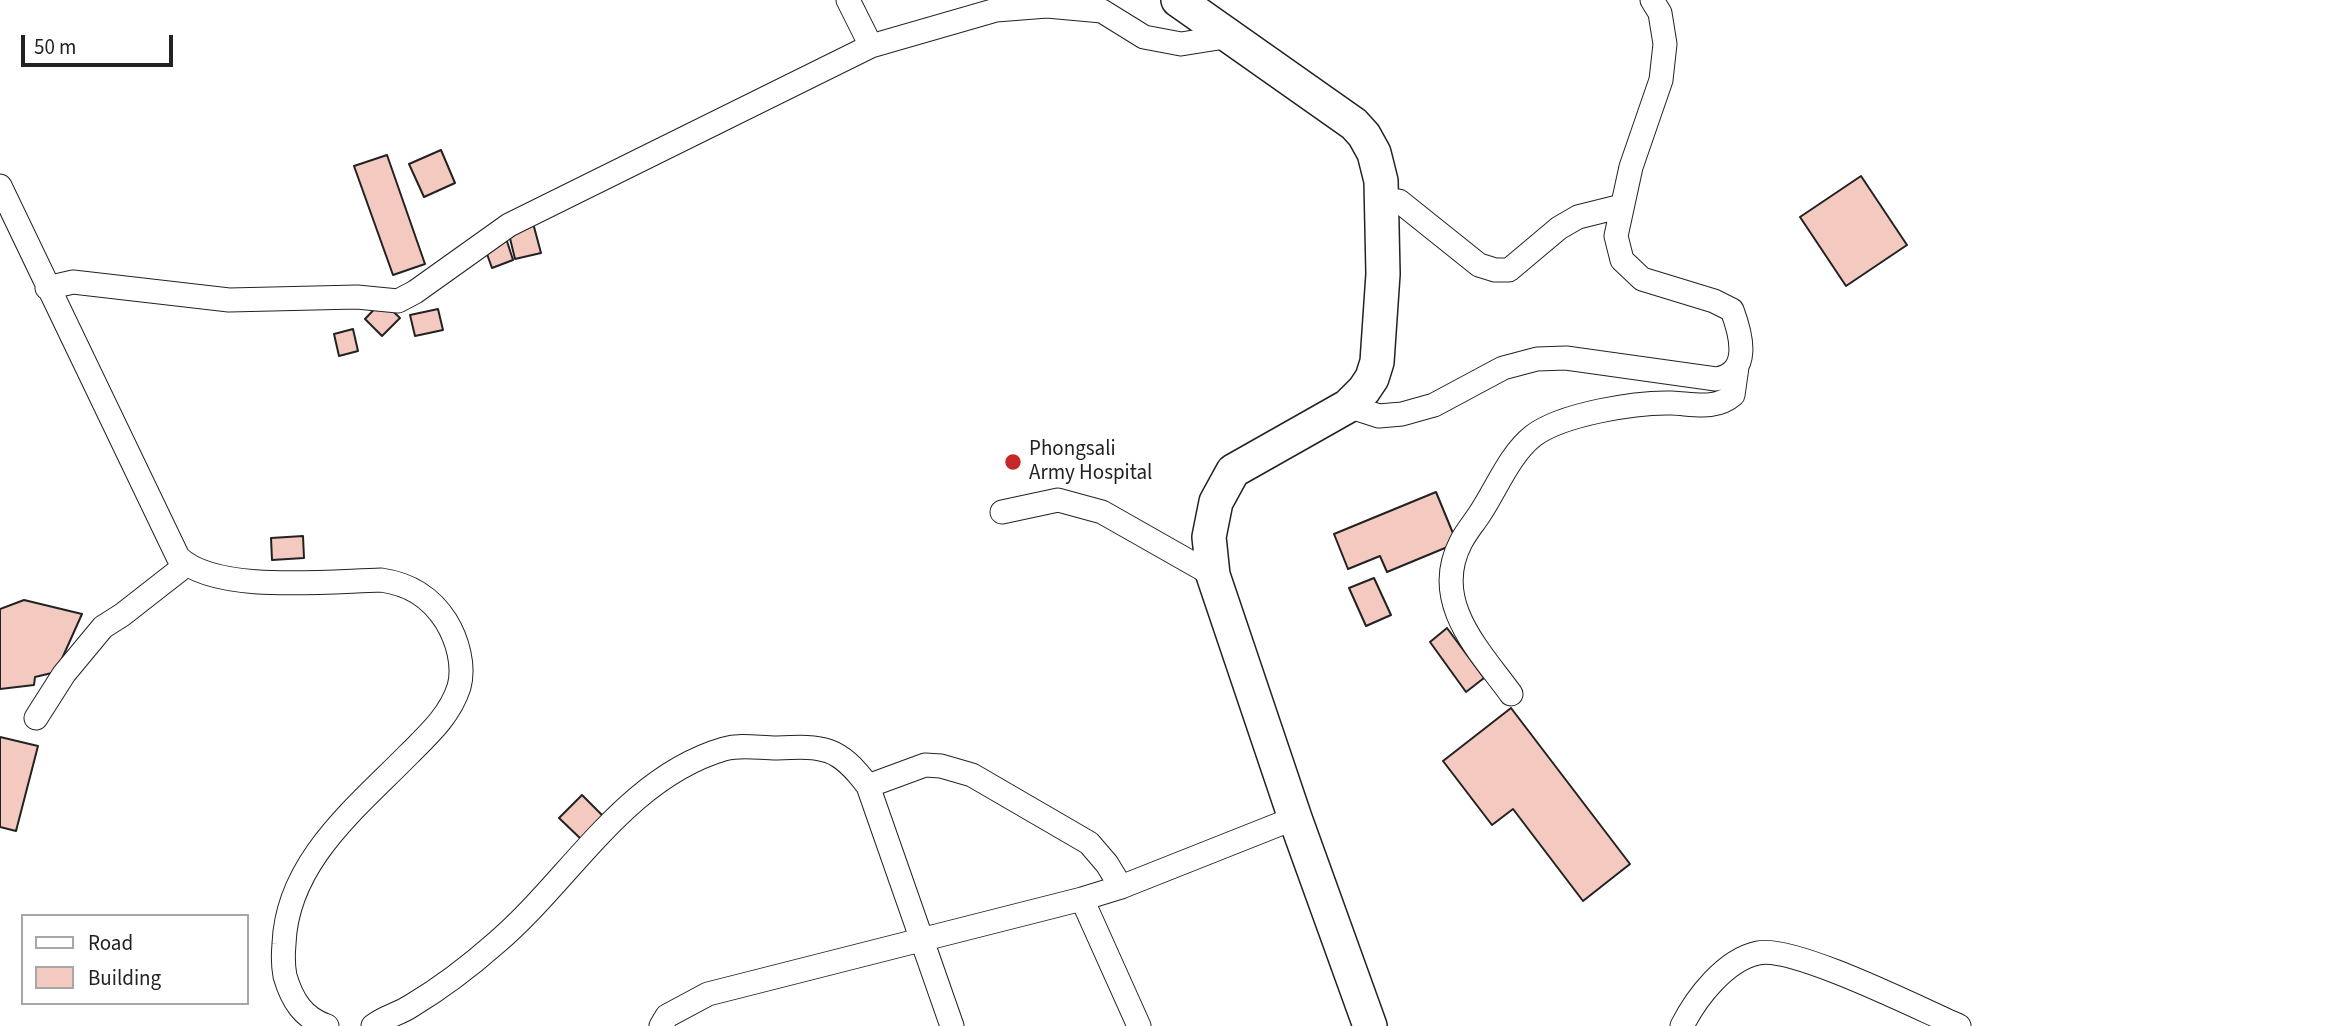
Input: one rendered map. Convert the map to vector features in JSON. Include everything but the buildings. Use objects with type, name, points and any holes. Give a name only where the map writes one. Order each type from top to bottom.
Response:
[{"type":"highway","points":[[1178,0],[1354,124],[1374,153],[1381,181],[1382,311],[1377,362],[1372,378],[1348,406],[1233,471],[1216,502],[1209,537],[1213,575],[1370,1026]]},
{"type":"street","points":[[848,0],[871,46]]},
{"type":"street","points":[[1511,694],[1463,628],[1454,606],[1451,582],[1460,543],[1514,457],[1533,436],[1559,422],[1606,410],[1662,403],[1715,405],[1733,396],[1742,350],[1740,330],[1731,310],[1714,301],[1642,279],[1622,260],[1616,236],[1631,167],[1661,80],[1665,44],[1660,13],[1651,0]]},
{"type":"street","points":[[47,288],[73,282],[229,300],[357,297],[398,301],[415,292],[509,225],[871,46],[996,10],[1047,6],[1102,11],[1144,37],[1181,44],[1231,36]]},
{"type":"street","points":[[0,186],[178,557],[186,565],[206,574],[245,582],[381,580],[397,583],[425,595],[436,606],[451,630],[461,666],[459,686],[444,719],[331,833],[309,865],[288,909],[283,954],[288,985],[302,1013],[327,1026]]},
{"type":"street","points":[[1382,202],[1399,201],[1479,265],[1495,270],[1509,270],[1559,228],[1578,217],[1622,206]]},
{"type":"street","points":[[1348,406],[1379,416],[1402,414],[1434,405],[1503,368],[1537,359],[1566,358],[1716,379],[1728,377],[1737,367]]},
{"type":"street","points":[[1002,512],[1058,500],[1102,512],[1213,575]]},
{"type":"street","points":[[36,718],[64,674],[96,634],[186,565]]},
{"type":"street","points":[[373,1026],[420,1000],[498,942],[619,817],[663,777],[726,748],[808,746],[841,756],[853,766],[868,786],[951,1026]]},
{"type":"street","points":[[868,786],[911,768],[926,765],[972,775],[1089,843],[1107,864],[1121,887]]},
{"type":"street","points":[[661,1026],[667,1016],[708,994],[1082,899],[1121,887],[1296,818]]},
{"type":"street","points":[[1082,899],[1139,1026]]},
{"type":"street","points":[[1682,1026],[1694,1003],[1728,968],[1758,953],[1789,954],[1959,1026]]},
{"type":"place","name":"Phongsali Army Hospital","points":[[1013,462]]}]
